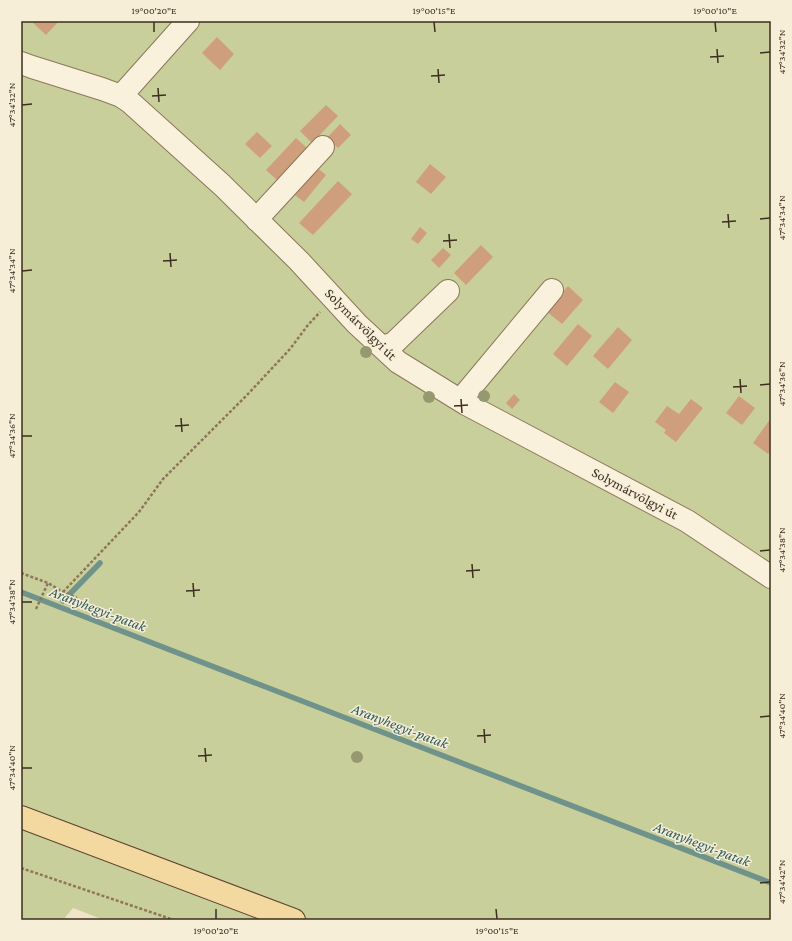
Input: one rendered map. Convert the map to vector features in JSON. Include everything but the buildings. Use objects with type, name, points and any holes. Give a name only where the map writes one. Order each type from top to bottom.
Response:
[{"type":"main road","points":[[21,817],[294,920]]},
{"type":"street","points":[[121,96],[188,21]]},
{"type":"street","name":"Solymárvölgyi út","points":[[21,63],[102,88],[121,96],[130,102],[222,185],[300,261],[357,324],[398,362],[462,401],[687,521],[771,577]]},
{"type":"street","points":[[257,220],[323,147]]},
{"type":"street","points":[[462,401],[467,392],[552,290]]},
{"type":"street","points":[[383,347],[394,343],[448,291]]},
{"type":"path","points":[[63,592],[139,512],[163,479],[248,394],[290,349],[308,325],[333,298]]},
{"type":"path","points":[[21,573],[48,583],[77,598]]},
{"type":"path","points":[[36,609],[48,583]]},
{"type":"path","points":[[21,868],[174,920]]},
{"type":"green space","points":[[21,21],[771,21],[771,920],[104,920],[73,908],[63,920],[21,920]]},
{"type":"waterway","points":[[63,601],[100,563]]},
{"type":"waterway","name":"Aranyhegyi-patak","points":[[21,592],[771,883]]}]
